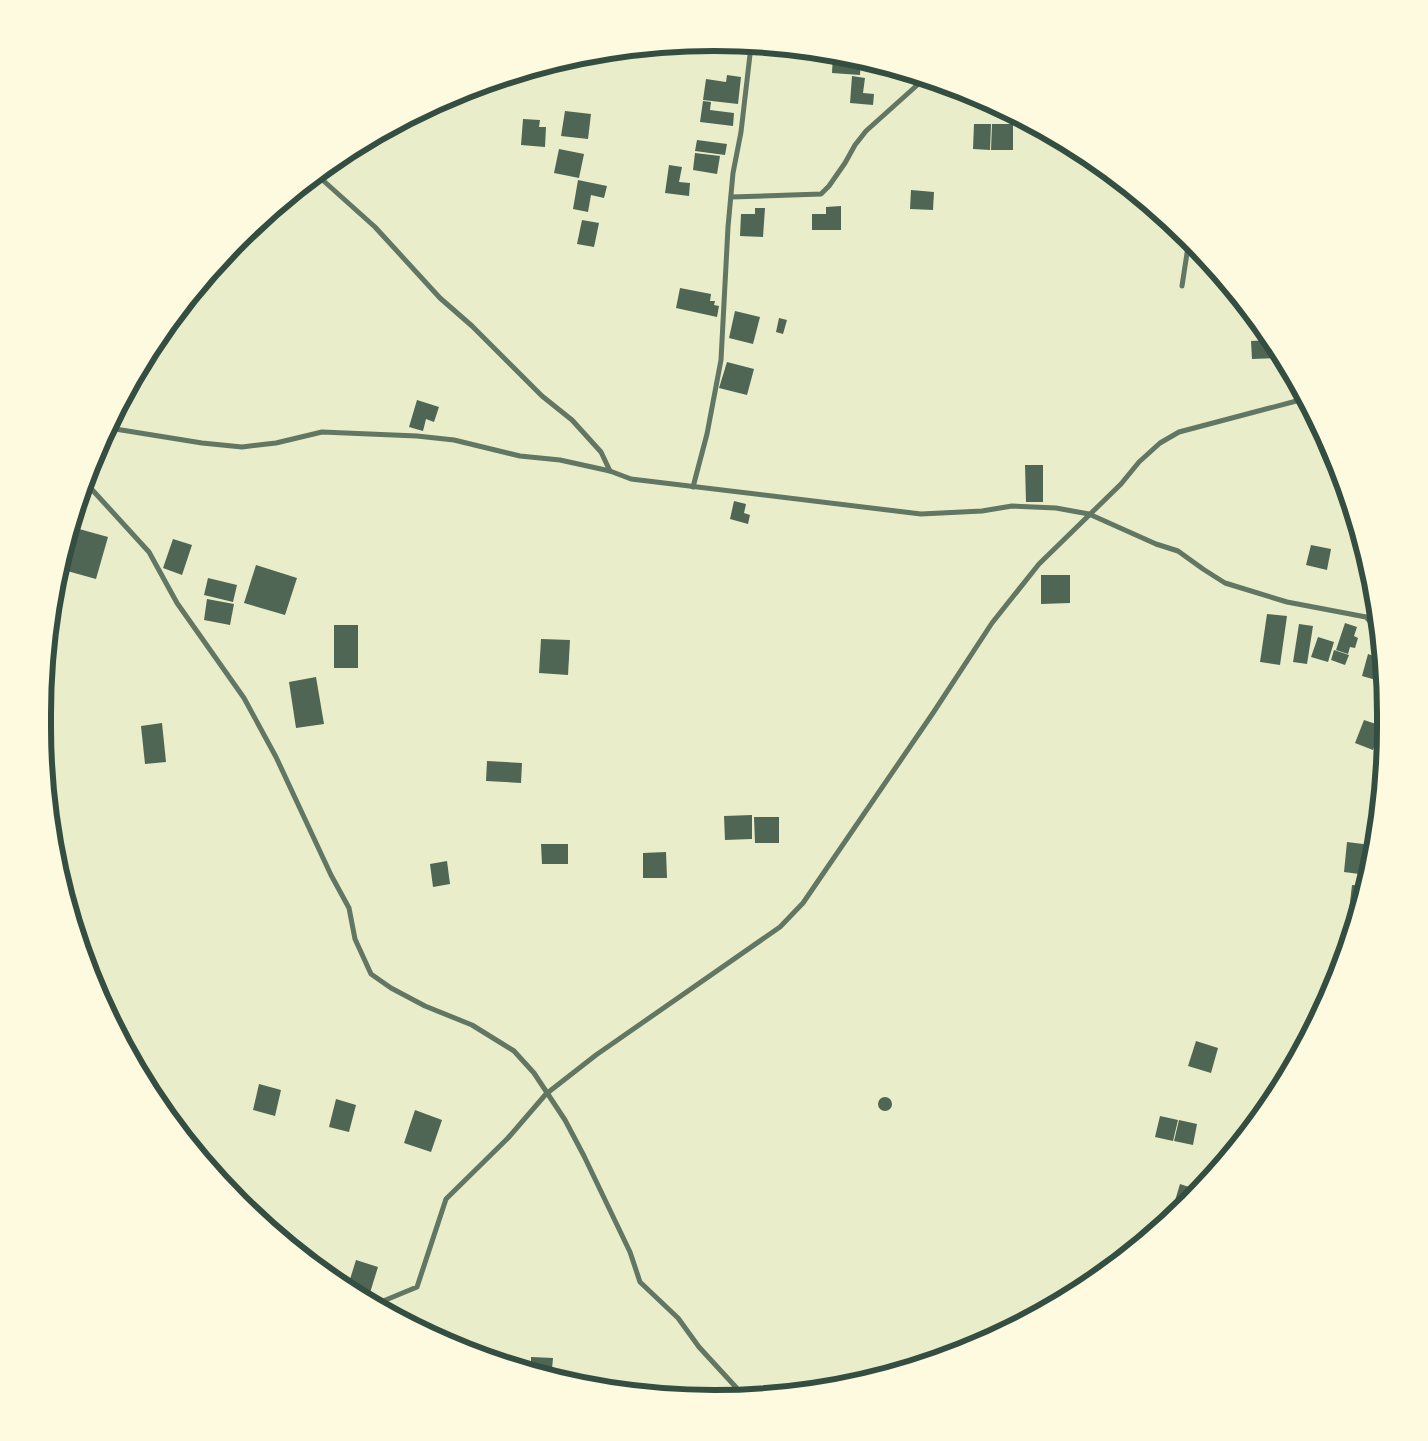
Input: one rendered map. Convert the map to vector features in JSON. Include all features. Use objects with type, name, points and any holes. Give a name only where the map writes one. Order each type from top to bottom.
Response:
[{"type":"street","points":[[693,486],[707,434],[721,360],[728,227],[750,53]]},
{"type":"street","points":[[731,197],[821,194],[845,164],[855,145],[866,131],[919,84]]},
{"type":"street","points":[[322,180],[376,227],[440,298],[472,326],[542,396],[572,420],[601,452],[610,471]]},
{"type":"street","points":[[1182,286],[1187,250]]},
{"type":"street","points":[[383,1301],[417,1287],[446,1199],[508,1138],[546,1094],[596,1055],[780,927],[803,903],[992,623],[1039,564],[1121,484],[1139,462],[1160,443],[1179,432],[1298,402]]},
{"type":"street","points":[[116,429],[202,443],[242,447],[276,443],[322,432],[417,436],[454,440],[520,456],[560,460],[610,471],[631,479],[921,514],[982,511],[1012,506],[1056,508],[1089,514],[1156,544],[1178,551],[1203,570],[1225,583],[1287,602],[1366,617],[1370,622]]},
{"type":"street","points":[[91,488],[149,552],[177,603],[244,698],[276,757],[349,908],[355,939],[372,974],[391,988],[425,1006],[472,1026],[514,1052],[534,1073],[546,1094],[565,1120],[584,1156],[630,1252],[640,1282],[678,1318],[699,1347],[737,1389]]},
{"type":"building","points":[[833,62],[860,68],[860,75],[832,73]]},
{"type":"building","points":[[727,75],[741,77],[738,104],[703,100],[706,79],[726,82]]},
{"type":"building","points":[[852,76],[865,78],[863,93],[874,94],[873,105],[850,103]]},
{"type":"building","points":[[703,101],[711,102],[710,110],[734,113],[733,126],[700,122]]},
{"type":"building","points":[[565,111],[591,114],[588,139],[561,136]]},
{"type":"building","points":[[523,119],[540,120],[539,127],[546,127],[545,147],[521,145]]},
{"type":"building","points":[[974,124],[991,124],[990,150],[973,149]]},
{"type":"building","points":[[992,124],[1013,124],[1013,150],[991,150]]},
{"type":"building","points":[[697,140],[727,144],[725,155],[695,151]]},
{"type":"building","points":[[559,149],[584,154],[579,178],[554,173]]},
{"type":"building","points":[[695,153],[720,156],[717,174],[693,170]]},
{"type":"building","points":[[669,165],[682,167],[679,182],[690,183],[689,196],[665,193]]},
{"type":"building","points":[[578,180],[607,186],[604,198],[591,195],[588,212],[573,209]]},
{"type":"building","points":[[911,190],[934,192],[933,210],[910,209]]},
{"type":"building","points":[[841,206],[841,230],[812,230],[812,214],[826,214],[826,207]]},
{"type":"building","points":[[755,208],[765,208],[763,237],[740,236],[741,214],[755,214]]},
{"type":"building","points":[[582,220],[599,223],[594,247],[577,244]]},
{"type":"building","points":[[680,288],[711,294],[710,301],[715,301],[714,305],[719,306],[717,317],[676,308]]},
{"type":"building","points":[[735,311],[760,317],[753,344],[729,338]]},
{"type":"building","points":[[779,318],[787,320],[783,334],[776,332]]},
{"type":"building","points":[[1261,340],[1273,358],[1252,359],[1251,341]]},
{"type":"building","points":[[727,362],[754,369],[747,395],[719,388]]},
{"type":"building","points":[[417,400],[439,407],[434,422],[426,419],[423,431],[409,427]]},
{"type":"building","points":[[1025,465],[1043,465],[1043,502],[1026,502]]},
{"type":"building","points":[[734,501],[746,504],[744,513],[750,515],[748,524],[730,519]]},
{"type":"building","points":[[78,529],[108,537],[96,579],[67,571]]},
{"type":"building","points":[[173,539],[192,545],[182,575],[163,568]]},
{"type":"building","points":[[1311,545],[1331,549],[1327,570],[1306,565]]},
{"type":"building","points":[[256,565],[297,578],[285,615],[244,603]]},
{"type":"building","points":[[1041,575],[1070,575],[1070,603],[1041,604]]},
{"type":"building","points":[[208,578],[237,585],[233,602],[204,595]]},
{"type":"building","points":[[207,599],[234,604],[230,625],[204,620]]},
{"type":"building","points":[[1267,614],[1287,616],[1280,665],[1260,662]]},
{"type":"building","points":[[1345,623],[1357,627],[1354,636],[1358,638],[1355,648],[1350,647],[1348,654],[1336,650]]},
{"type":"building","points":[[1299,624],[1313,626],[1307,664],[1293,662]]},
{"type":"building","points":[[334,625],[358,625],[358,668],[334,668]]},
{"type":"building","points":[[1318,637],[1334,642],[1328,662],[1311,657]]},
{"type":"building","points":[[541,639],[570,640],[568,675],[539,673]]},
{"type":"building","points":[[1334,650],[1349,655],[1345,665],[1331,660]]},
{"type":"building","points":[[1368,654],[1374,656],[1375,680],[1362,676]]},
{"type":"building","points":[[316,677],[324,724],[296,728],[289,682]]},
{"type":"building","points":[[1364,720],[1377,724],[1376,742],[1373,750],[1355,743]]},
{"type":"building","points":[[162,723],[166,762],[145,764],[141,726]]},
{"type":"building","points":[[487,761],[522,763],[521,783],[486,781]]},
{"type":"building","points":[[752,815],[752,839],[725,840],[724,816]]},
{"type":"building","points":[[754,817],[779,817],[779,843],[755,843]]},
{"type":"building","points":[[1347,842],[1366,844],[1360,874],[1344,872]]},
{"type":"building","points":[[541,844],[568,844],[568,864],[542,864]]},
{"type":"building","points":[[666,852],[667,878],[643,878],[643,853]]},
{"type":"building","points":[[447,861],[450,884],[433,887],[430,864]]},
{"type":"building","points":[[1352,885],[1357,885],[1350,911]]},
{"type":"building","points":[[1196,1041],[1218,1048],[1211,1073],[1188,1066]]},
{"type":"building","points":[[259,1084],[281,1090],[275,1116],[253,1110]]},
{"type":"building","points":[[885,1097],[890,1099],[892,1104],[890,1109],[885,1111],[880,1109],[878,1104],[880,1099]]},
{"type":"building","points":[[336,1099],[356,1105],[349,1132],[329,1127]]},
{"type":"building","points":[[415,1110],[442,1120],[431,1152],[404,1143]]},
{"type":"building","points":[[1160,1116],[1178,1120],[1173,1141],[1155,1137]]},
{"type":"building","points":[[1179,1120],[1197,1124],[1193,1145],[1174,1141]]},
{"type":"building","points":[[1180,1184],[1191,1188],[1183,1196],[1174,1204]]},
{"type":"building","points":[[356,1260],[378,1267],[370,1293],[350,1280]]},
{"type":"building","points":[[531,1357],[553,1358],[552,1369],[531,1364]]}]
